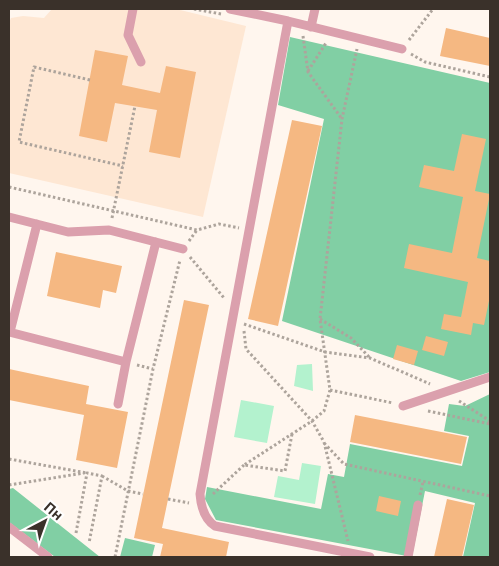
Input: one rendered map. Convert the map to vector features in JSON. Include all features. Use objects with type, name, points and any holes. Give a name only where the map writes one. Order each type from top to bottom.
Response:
[{"type":"lane","points":[[133,9],[128,35],[141,62]]},
{"type":"lane","points":[[230,9],[243,10],[402,49]]},
{"type":"lane","points":[[311,26],[315,9]]},
{"type":"lane","points":[[288,21],[200,494],[201,506],[208,522],[215,526],[370,557]]},
{"type":"lane","points":[[9,217],[68,232],[109,230],[183,249]]},
{"type":"lane","points":[[37,224],[9,332],[126,362]]},
{"type":"lane","points":[[118,404],[126,362],[156,242]]},
{"type":"lane","points":[[403,406],[490,377]]},
{"type":"lane","points":[[408,557],[418,505]]},
{"type":"lane","points":[[9,527],[48,557]]},
{"type":"path","points":[[303,35],[308,72],[342,119]]},
{"type":"path","points":[[308,72],[328,41]]},
{"type":"path","points":[[168,499],[201,506],[244,465],[312,421],[324,411],[330,390],[320,319],[342,119],[357,48]]},
{"type":"path","points":[[402,49],[425,62],[490,76]]},
{"type":"path","points":[[90,80],[34,67],[18,142],[123,166]]},
{"type":"path","points":[[109,230],[136,106]]},
{"type":"path","points":[[9,187],[197,230],[219,224],[249,230]]},
{"type":"path","points":[[115,557],[153,369],[183,249],[197,230]]},
{"type":"path","points":[[183,249],[234,310]]},
{"type":"path","points":[[320,319],[351,338],[370,358]]},
{"type":"path","points":[[437,388],[370,358],[325,352],[243,324],[246,349],[312,421],[324,442],[344,464],[490,496]]},
{"type":"path","points":[[126,362],[153,369]]},
{"type":"path","points":[[454,398],[490,421]]},
{"type":"path","points":[[244,465],[285,471],[292,434]]},
{"type":"path","points":[[324,442],[351,554]]},
{"type":"path","points":[[9,459],[102,476],[128,490],[143,494]]},
{"type":"path","points":[[9,485],[87,473]]},
{"type":"path","points":[[76,533],[87,473]]},
{"type":"path","points":[[89,543],[102,476]]},
{"type":"shaded area","points":[[52,9],[176,9],[246,26],[203,217],[9,173],[9,23],[11,18],[23,16],[44,18]]},
{"type":"green space","points":[[290,37],[490,83],[490,372],[461,381],[282,321],[324,119],[278,105]]},
{"type":"green space","points":[[312,364],[313,391],[294,386],[297,365]]},
{"type":"green space","points":[[490,394],[490,557],[463,557],[475,503],[425,491],[412,557],[216,520],[205,499],[207,487],[321,509],[328,474],[344,477],[350,444],[462,466],[469,436],[444,431],[449,404],[465,406]]},
{"type":"green space","points":[[241,400],[274,406],[267,443],[234,437]]},
{"type":"green space","points":[[302,463],[321,466],[315,504],[274,497],[278,476],[299,480]]},
{"type":"green space","points":[[13,488],[100,557],[55,557],[9,522],[9,489]]},
{"type":"green space","points":[[125,538],[155,545],[152,557],[120,557]]},
{"type":"building","points":[[446,28],[490,38],[490,66],[440,56]]},
{"type":"building","points":[[95,50],[128,56],[122,85],[160,93],[166,66],[196,72],[180,158],[149,152],[157,110],[115,103],[107,142],[79,136]]},
{"type":"building","points":[[292,120],[322,126],[278,326],[248,319]]},
{"type":"building","points":[[462,134],[486,139],[475,191],[490,194],[477,258],[490,261],[490,296],[484,325],[473,323],[471,335],[441,329],[444,314],[461,317],[468,282],[404,268],[409,244],[452,253],[463,197],[419,187],[424,165],[454,171]]},
{"type":"building","points":[[56,252],[122,266],[116,293],[103,290],[100,308],[47,296]]},
{"type":"building","points":[[184,300],[209,305],[162,528],[229,542],[226,557],[160,557],[163,544],[134,538]]},
{"type":"building","points":[[426,336],[448,342],[444,356],[422,350]]},
{"type":"building","points":[[397,345],[418,351],[414,365],[393,359]]},
{"type":"building","points":[[9,369],[89,386],[86,404],[128,412],[117,468],[76,460],[84,415],[9,400]]},
{"type":"building","points":[[355,415],[467,437],[461,464],[350,442]]},
{"type":"building","points":[[379,496],[401,501],[398,516],[376,511]]},
{"type":"building","points":[[447,499],[474,505],[462,557],[434,557]]}]
